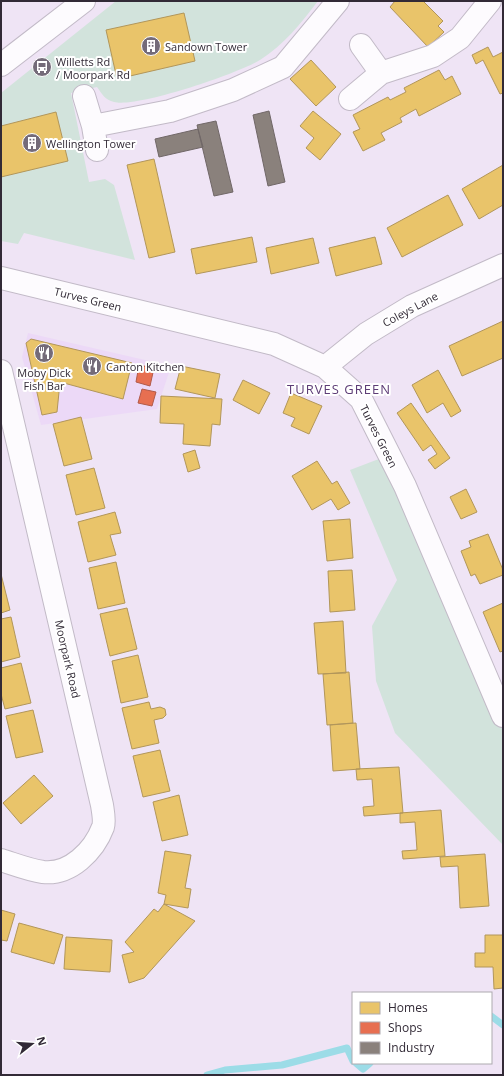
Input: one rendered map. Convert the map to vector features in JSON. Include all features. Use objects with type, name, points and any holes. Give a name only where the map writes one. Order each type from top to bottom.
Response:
[{"type":"street","points":[[1,65],[84,1]]},
{"type":"street","points":[[93,126],[170,111],[233,90],[283,67],[338,1]]},
{"type":"street","points":[[350,99],[381,73],[433,56],[460,38],[490,1],[503,8]]},
{"type":"street","points":[[360,45],[381,73]]},
{"type":"street","points":[[84,96],[93,126],[97,150]]},
{"type":"street","name":"Coleys Lane","points":[[325,367],[366,334],[412,306],[503,265]]},
{"type":"street","name":"Turves Green","points":[[1,278],[274,344],[325,367],[361,400],[368,413],[405,486],[503,716]]},
{"type":"street","name":"Moorpark Road","points":[[1,371],[102,805],[103,825],[96,841],[86,854],[73,865],[58,871],[43,872],[1,860]]},
{"type":"shaded area","points":[[116,1],[318,1],[299,25],[277,48],[269,54],[249,66],[211,81],[165,95],[144,100],[126,102],[114,102],[108,100],[97,87],[71,93],[89,182],[105,179],[114,185],[135,260],[24,233],[18,244],[1,241],[1,93]]},
{"type":"shaded area","points":[[28,333],[171,366],[157,409],[41,425],[22,357]]},
{"type":"shaded area","points":[[384,457],[481,677],[503,731],[503,845],[395,733],[376,681],[372,626],[397,580],[350,470]]},
{"type":"building: Homes","points":[[395,1],[423,1],[443,21],[438,26],[444,32],[428,47],[390,7]]},
{"type":"building: Homes","name":"Sandown Tower","points":[[184,13],[195,61],[117,79],[106,30]]},
{"type":"building: Homes","points":[[488,47],[493,57],[503,52],[503,93],[500,94],[483,60],[476,64],[472,55]]},
{"type":"building: Homes","points":[[311,60],[336,87],[316,106],[290,79]]},
{"type":"building: Homes","points":[[439,70],[445,80],[452,76],[461,94],[419,116],[416,109],[400,118],[402,122],[381,133],[385,140],[363,151],[353,132],[360,129],[353,115],[388,97],[390,100],[406,92],[404,88]]},
{"type":"building: Homes","points":[[313,111],[341,134],[320,160],[306,148],[314,138],[300,126]]},
{"type":"building: Homes","name":"Wellington Tower","points":[[56,112],[68,161],[1,177],[1,126]]},
{"type":"building: Homes","points":[[154,159],[175,252],[149,258],[127,165]]},
{"type":"building: Homes","points":[[503,165],[503,205],[479,219],[462,189]]},
{"type":"building: Homes","points":[[448,195],[463,225],[402,257],[387,228]]},
{"type":"building: Homes","points":[[252,237],[257,262],[196,274],[191,249]]},
{"type":"building: Homes","points":[[375,237],[382,264],[336,276],[329,248]]},
{"type":"building: Homes","points":[[313,238],[319,263],[271,274],[266,248]]},
{"type":"building: Homes","points":[[503,321],[503,358],[462,376],[449,346]]},
{"type":"building: Homes","points":[[31,339],[132,363],[123,399],[60,382],[57,412],[42,415],[26,343]]},
{"type":"building: Homes","points":[[181,366],[220,374],[215,398],[175,389]]},
{"type":"building: Homes","points":[[438,370],[461,411],[451,417],[443,403],[427,413],[412,385]]},
{"type":"building: Homes","points":[[243,380],[270,393],[259,414],[233,400]]},
{"type":"building: Homes","points":[[291,393],[322,406],[309,434],[291,426],[295,418],[283,413]]},
{"type":"building: Homes","points":[[161,396],[222,399],[220,425],[212,424],[210,446],[183,444],[184,424],[160,423]]},
{"type":"building: Homes","points":[[411,403],[450,458],[435,469],[428,460],[437,454],[431,445],[423,451],[397,413]]},
{"type":"building: Homes","points":[[81,417],[92,459],[64,466],[53,424]]},
{"type":"building: Homes","points":[[195,450],[200,468],[188,472],[183,454]]},
{"type":"building: Homes","points":[[317,461],[332,484],[337,481],[350,503],[338,510],[331,499],[312,510],[292,476]]},
{"type":"building: Homes","points":[[94,468],[105,508],[76,515],[66,475]]},
{"type":"building: Homes","points":[[466,489],[477,512],[461,519],[450,497]]},
{"type":"building: Homes","points":[[115,512],[121,533],[110,535],[116,555],[88,562],[78,522]]},
{"type":"building: Homes","points":[[350,519],[353,558],[327,561],[323,521]]},
{"type":"building: Homes","points":[[488,534],[503,570],[503,575],[480,584],[475,574],[471,576],[461,551],[471,547],[469,541]]},
{"type":"building: Homes","points":[[116,562],[125,603],[98,609],[89,568]]},
{"type":"building: Homes","points":[[352,570],[355,610],[330,612],[328,571]]},
{"type":"building: Homes","points":[[1,574],[10,610],[1,613]]},
{"type":"building: Homes","points":[[503,603],[503,651],[500,652],[483,612]]},
{"type":"building: Homes","points":[[127,608],[137,649],[110,656],[100,614]]},
{"type":"building: Homes","points":[[11,617],[20,657],[1,662],[1,619]]},
{"type":"building: Homes","points":[[343,621],[346,673],[318,674],[314,623]]},
{"type":"building: Homes","points":[[138,655],[148,697],[121,703],[112,661]]},
{"type":"building: Homes","points":[[21,663],[31,703],[5,709],[1,694],[1,668]]},
{"type":"building: Homes","points":[[349,672],[353,723],[327,725],[323,674]]},
{"type":"building: Homes","points":[[149,702],[151,709],[160,707],[165,709],[166,715],[163,718],[154,720],[159,743],[132,749],[122,708]]},
{"type":"building: Homes","points":[[33,710],[43,752],[16,758],[6,716]]},
{"type":"building: Homes","points":[[356,723],[360,769],[333,771],[330,725]]},
{"type":"building: Homes","points":[[160,750],[170,791],[143,797],[133,756]]},
{"type":"building: Homes","points":[[399,767],[403,813],[364,816],[363,807],[374,806],[372,779],[357,780],[356,769]]},
{"type":"building: Homes","points":[[34,775],[53,796],[21,824],[3,803]]},
{"type":"building: Homes","points":[[179,795],[188,835],[162,841],[153,802]]},
{"type":"building: Homes","points":[[441,810],[445,856],[403,859],[402,851],[417,850],[415,822],[400,823],[400,813]]},
{"type":"building: Homes","points":[[165,851],[191,855],[185,888],[191,889],[188,908],[164,904],[166,895],[158,893]]},
{"type":"building: Homes","points":[[485,854],[489,906],[460,908],[458,866],[441,867],[440,857]]},
{"type":"building: Homes","points":[[164,904],[195,921],[144,978],[129,983],[122,955],[134,952],[125,942],[154,909],[158,912]]},
{"type":"building: Homes","points":[[1,910],[15,914],[7,941],[1,940]]},
{"type":"building: Homes","points":[[19,923],[63,935],[54,964],[11,952]]},
{"type":"building: Homes","points":[[485,935],[503,935],[503,988],[494,989],[493,967],[475,967],[475,953],[485,953]]},
{"type":"building: Homes","points":[[66,937],[112,940],[110,972],[64,969]]},
{"type":"building: Shops","points":[[139,365],[154,368],[150,386],[136,382]]},
{"type":"building: Shops","points":[[142,389],[156,392],[152,406],[138,403]]},
{"type":"building: Industry","points":[[269,111],[285,182],[268,186],[253,115]]},
{"type":"building: Industry","points":[[216,121],[233,192],[214,196],[197,125]]},
{"type":"building: Industry","points":[[198,129],[203,147],[159,157],[155,139]]},
{"type":"waterway","points":[[492,1017],[503,1025]]},
{"type":"waterway","points":[[207,1075],[225,1070],[282,1065],[347,1048],[352,1059]]},
{"type":"waterway","points":[[357,1064],[363,1069],[369,1064]]},
{"type":"place","name":"Sandown Tower","points":[[151,46]]},
{"type":"place","name":"Willetts Rd / Moorpark Rd","points":[[42,67]]},
{"type":"place","name":"Wellington Tower","points":[[32,143]]},
{"type":"place","name":"Moby Dick Fish Bar","points":[[44,353]]},
{"type":"place","name":"Canton Kitchen","points":[[92,366]]},
{"type":"district","name":"TURVES GREEN","points":[[339,389]]}]
